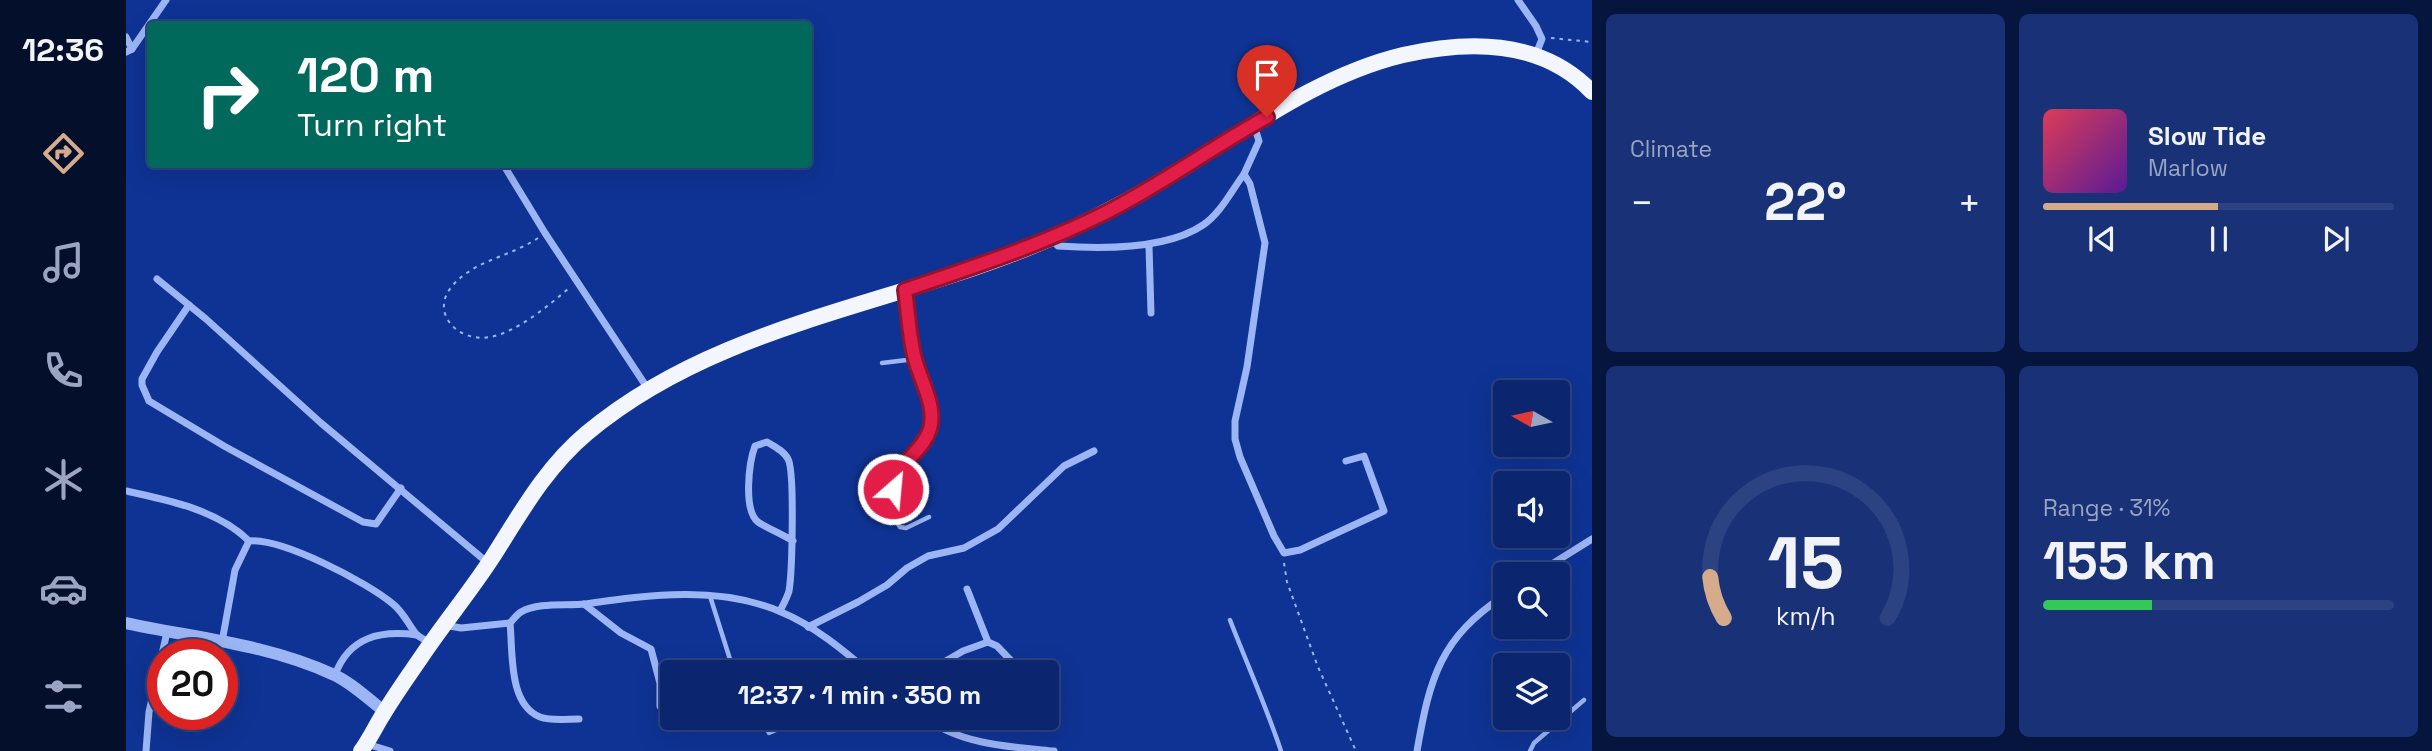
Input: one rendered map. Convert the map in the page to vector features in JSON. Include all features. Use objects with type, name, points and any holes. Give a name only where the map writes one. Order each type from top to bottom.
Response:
[{"type":"highway","points":[[363,747],[424,639],[443,625],[489,563],[528,500],[569,451],[595,427],[648,389],[690,367],[793,325],[905,290],[1051,238],[1143,192],[1254,124],[1334,80],[1400,56],[1430,50],[1486,45],[1539,47],[1592,92]]},
{"type":"street","points":[[150,21],[166,0]]},
{"type":"street","points":[[1518,0],[1536,26],[1539,47]]},
{"type":"street","points":[[129,50],[147,26]]},
{"type":"street","points":[[126,37],[129,50]]},
{"type":"street","points":[[1051,238],[1058,246],[1067,247],[1149,246],[1204,225],[1244,173],[1259,141],[1254,124]]},
{"type":"street","points":[[505,168],[576,282],[648,389]]},
{"type":"street","points":[[1244,173],[1250,184],[1265,243],[1247,367],[1235,421],[1235,439],[1240,457],[1284,553],[1300,550],[1384,511],[1364,456],[1346,461]]},
{"type":"street","points":[[1149,246],[1151,313]]},
{"type":"street","points":[[157,279],[321,423],[489,563]]},
{"type":"street","points":[[189,305],[142,379],[149,401],[224,446],[371,525],[381,519],[401,488]]},
{"type":"street","points":[[780,611],[789,592],[793,541],[792,478],[789,459],[767,442],[755,446],[751,456],[751,512],[758,521],[778,530],[793,541]]},
{"type":"street","points":[[808,627],[858,602],[928,556],[964,548],[998,529],[1064,466],[1094,451]]},
{"type":"street","points":[[126,491],[175,503],[216,519],[239,530],[249,541]]},
{"type":"street","points":[[249,541],[259,540],[280,545],[322,562],[360,583],[392,603],[424,639]]},
{"type":"street","points":[[223,639],[235,570],[249,541]]},
{"type":"street","points":[[1556,562],[1592,541]]},
{"type":"street","points":[[967,589],[988,642]]},
{"type":"street","points":[[443,625],[461,628],[510,623],[520,612],[539,607],[584,604],[626,597],[686,594],[710,596],[738,599],[780,611],[808,627],[853,660]]},
{"type":"street","points":[[1428,751],[1418,747],[1426,699],[1442,660],[1463,627],[1493,603]]},
{"type":"street","points":[[584,604],[621,633],[652,649],[660,682]]},
{"type":"street","points":[[126,623],[206,639]]},
{"type":"street","points":[[510,623],[515,680],[520,700],[539,717],[579,719]]},
{"type":"street","points":[[146,751],[149,712],[167,632]]},
{"type":"street","points":[[335,675],[340,660],[356,645],[376,635],[395,632],[424,639]]},
{"type":"street","points":[[948,660],[988,642],[997,646],[1010,660]]},
{"type":"street","points":[[238,646],[289,657],[335,675],[385,712]]},
{"type":"street","points":[[948,730],[987,743],[1054,751]]},
{"type":"street","points":[[363,747],[390,751]]},
{"type":"lane","points":[[905,290],[915,359],[930,406],[931,426],[928,435],[895,478],[891,513],[900,527],[906,528],[929,517]]},
{"type":"lane","points":[[882,363],[915,359]]},
{"type":"lane","points":[[710,596],[730,660]]},
{"type":"lane","points":[[1230,620],[1264,701],[1281,751]]},
{"type":"lane","points":[[1530,751],[1534,743],[1584,700]]},
{"type":"path","points":[[1539,47],[1560,38],[1592,42]]},
{"type":"path","points":[[545,233],[525,247],[477,268],[453,285],[443,308],[447,320],[458,332],[474,338],[492,337],[545,309],[576,282]]},
{"type":"path","points":[[1284,553],[1283,567],[1287,582],[1318,667],[1356,751]]},
{"type":"route","points":[[893,489],[900,470],[928,435],[932,417],[912,345],[905,290],[1065,232],[1143,192],[1267,117]]}]
